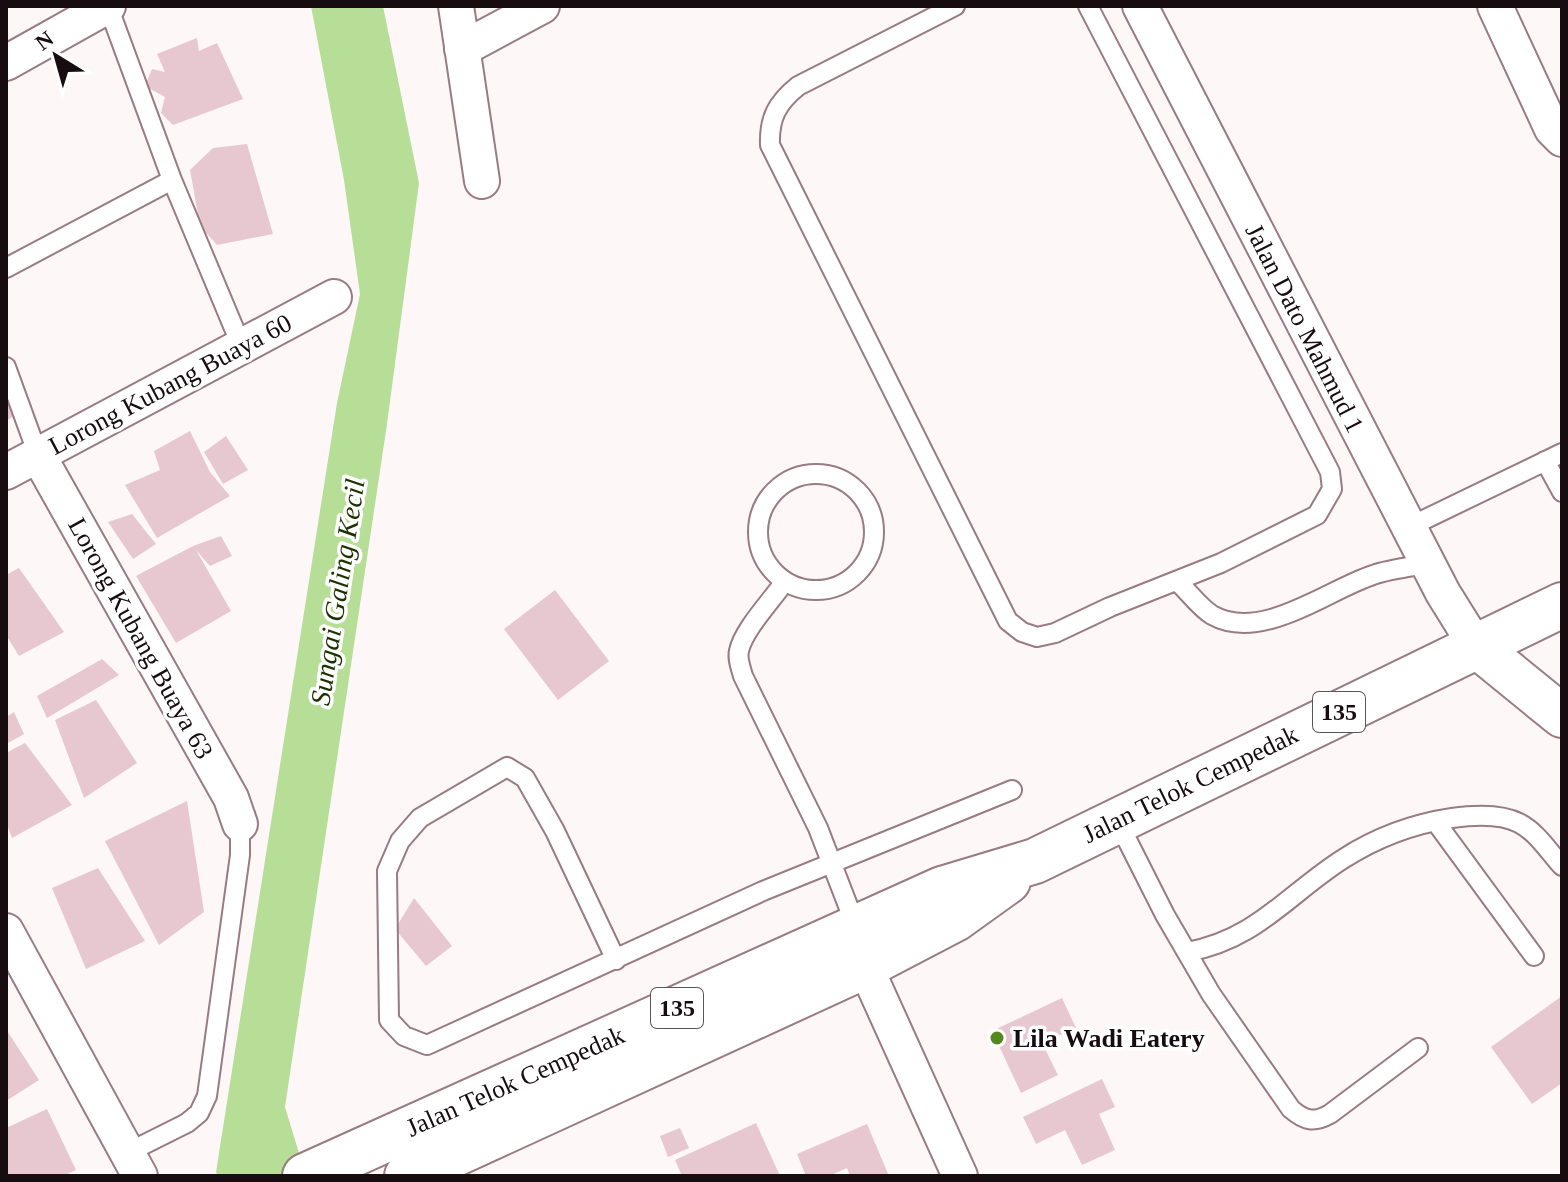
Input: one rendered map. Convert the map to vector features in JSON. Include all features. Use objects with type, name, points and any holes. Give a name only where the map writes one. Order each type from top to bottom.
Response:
[{"type":"main road","name":"Jalan Telok Cempedak","points":[[314,1172],[861,947],[955,919],[1035,861],[1562,605]]},
{"type":"main road","name":"Jalan Telok Cempedak","points":[[419,1173],[861,947]]},
{"type":"street","points":[[6,63],[108,6]]},
{"type":"street","points":[[456,6],[482,181]]},
{"type":"street","points":[[462,49],[542,6]]},
{"type":"street","name":"Jalan Dato Mahmud 1","points":[[1140,6],[1428,564],[1476,646]]},
{"type":"street","points":[[1495,6],[1552,129],[1562,139]]},
{"type":"street","name":"Lorong Kubang Buaya 60","points":[[6,472],[334,297]]},
{"type":"street","name":"Lorong Kubang Buaya 63","points":[[38,455],[231,798],[240,824]]},
{"type":"street","points":[[1476,646],[1562,716]]},
{"type":"street","points":[[8,941],[133,1164]]},
{"type":"street","points":[[861,947],[960,1176]]},
{"type":"lane","points":[[108,6],[172,180],[241,345]]},
{"type":"lane","points":[[955,6],[798,86],[783,98],[774,112],[769,126],[770,145],[1008,621],[1022,632],[1037,637],[1055,633],[1110,607],[1221,563],[1317,515],[1332,489],[1330,472],[1088,6]]},
{"type":"lane","points":[[6,268],[172,180]]},
{"type":"lane","points":[[6,367],[38,455]]},
{"type":"lane","points":[[1409,527],[1554,457],[1562,492]]},
{"type":"lane","points":[[825,475],[848,483],[869,507],[874,531],[869,556],[848,581],[833,588],[800,588],[785,581],[768,564],[759,541],[759,524],[772,495],[800,477],[825,475]]},
{"type":"lane","points":[[1177,581],[1212,614],[1235,622],[1254,624],[1285,615],[1376,573],[1428,564]]},
{"type":"lane","points":[[785,581],[745,636],[739,659],[743,676],[818,828],[861,947]]},
{"type":"lane","points":[[616,960],[555,831],[525,778],[518,772],[507,767],[420,818],[400,841],[387,871],[389,1020],[404,1036],[427,1045],[616,960],[763,891],[1012,790]]},
{"type":"lane","points":[[1187,952],[1212,947],[1252,928],[1341,860],[1368,844],[1401,829],[1435,821],[1493,816],[1518,822],[1533,833],[1562,866]]},
{"type":"lane","points":[[1117,820],[1187,952],[1246,1047],[1291,1109],[1302,1119],[1317,1121],[1330,1114],[1418,1048]]},
{"type":"lane","points":[[1435,821],[1534,956]]},
{"type":"lane","points":[[133,1164],[199,1113],[207,1096],[240,855],[240,824]]},
{"type":"water","name":"Sungai Galing Kecil","points":[[311,6],[383,6],[419,183],[387,424],[285,1107],[306,1176],[218,1176],[216,1172],[337,403],[360,294],[344,180]]},
{"type":"building","points":[[197,38],[199,51],[217,43],[243,99],[173,125],[161,113],[165,97],[145,86],[152,69],[165,72],[157,54]]},
{"type":"building","points":[[247,144],[273,234],[217,245],[200,226],[190,170],[213,148]]},
{"type":"building","points":[[6,390],[18,413],[6,421]]},
{"type":"building","points":[[190,431],[210,472],[230,496],[157,538],[125,485],[160,470],[154,451]]},
{"type":"building","points":[[226,436],[248,470],[223,484],[204,452]]},
{"type":"building","points":[[132,514],[156,544],[133,559],[108,522]]},
{"type":"building","points":[[221,536],[232,556],[210,566],[196,550],[231,611],[176,643],[136,576],[193,546]]},
{"type":"building","points":[[19,568],[64,632],[19,656],[6,635],[6,575]]},
{"type":"building","points":[[555,590],[609,661],[558,700],[504,629]]},
{"type":"building","points":[[102,659],[119,675],[47,718],[37,696]]},
{"type":"building","points":[[96,700],[137,763],[84,798],[55,720]]},
{"type":"building","points":[[14,712],[24,734],[6,744],[6,717]]},
{"type":"building","points":[[25,743],[72,805],[12,838],[6,822],[6,753]]},
{"type":"building","points":[[187,801],[204,912],[159,945],[105,841]]},
{"type":"building","points":[[98,868],[145,941],[86,969],[52,888]]},
{"type":"building","points":[[414,898],[452,946],[426,966],[395,929]]},
{"type":"building","points":[[1562,996],[1562,1083],[1532,1104],[1491,1047]]},
{"type":"building","points":[[1062,998],[1076,1028],[1042,1043],[1058,1075],[1021,1093],[992,1031]]},
{"type":"building","points":[[6,1029],[39,1080],[6,1101]]},
{"type":"building","points":[[1102,1079],[1115,1107],[1099,1114],[1115,1150],[1082,1165],[1065,1130],[1036,1144],[1023,1117]]},
{"type":"building","points":[[47,1109],[76,1170],[63,1176],[6,1176],[6,1128]]},
{"type":"building","points":[[756,1123],[780,1176],[682,1176],[675,1160]]},
{"type":"building","points":[[867,1124],[889,1176],[850,1176],[847,1168],[829,1176],[806,1176],[797,1154]]},
{"type":"building","points":[[680,1128],[689,1148],[668,1157],[660,1136]]},
{"type":"place","name":"Lila Wadi Eatery","points":[[997,1038]]}]
